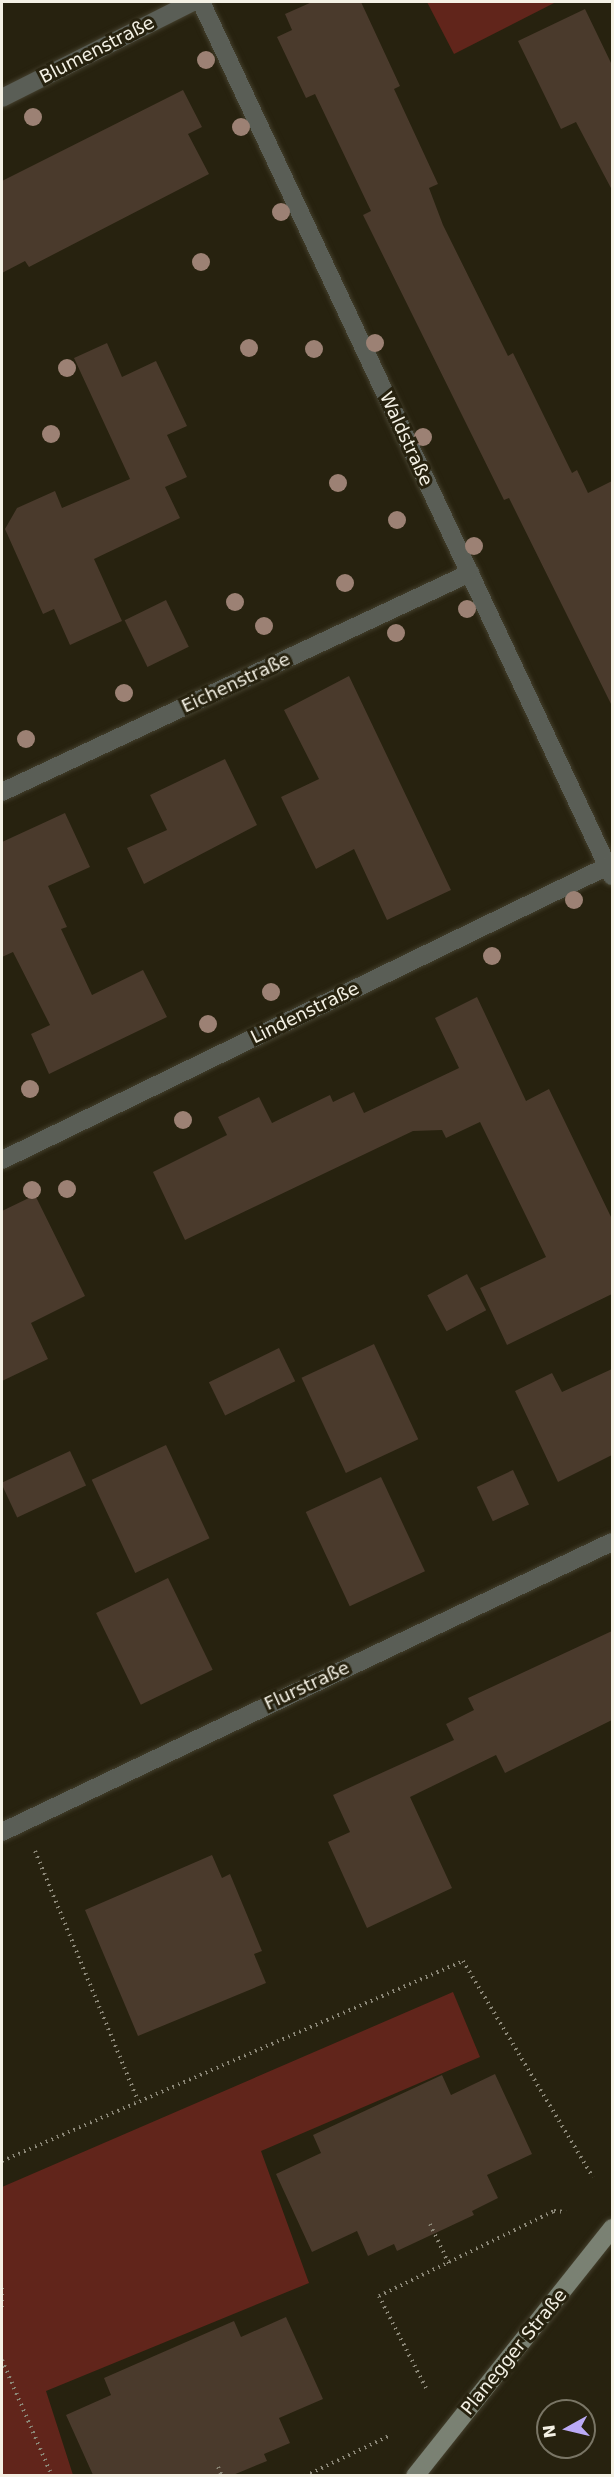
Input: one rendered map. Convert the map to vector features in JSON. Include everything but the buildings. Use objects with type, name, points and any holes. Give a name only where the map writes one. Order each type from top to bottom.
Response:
[{"type":"street","name":"Blumenstraße","points":[[2,98],[193,2]]},
{"type":"street","name":"Waldstraße","points":[[201,2],[610,871]]},
{"type":"street","name":"Eichenstraße","points":[[2,792],[470,573]]},
{"type":"street","name":"Lindenstraße","points":[[2,1160],[610,871]]},
{"type":"street","name":"Flurstraße","points":[[2,1832],[612,1542]]},
{"type":"street","name":"Planegger Straße","points":[[415,2475],[612,2228]]},
{"type":"path","points":[[23,1823],[138,2101]]},
{"type":"path","points":[[2,2161],[463,1961],[593,2177]]},
{"type":"path","points":[[426,2388],[380,2295],[449,2264],[554,2211],[566,2212]]},
{"type":"path","points":[[430,2224],[449,2264]]},
{"type":"path","points":[[2,2288],[2,2310]]},
{"type":"path","points":[[2,2360],[52,2475]]},
{"type":"path","points":[[305,2475],[389,2436]]},
{"type":"path","points":[[219,2467],[222,2475]]},
{"type":"shaded area","points":[[427,2],[556,2],[454,54]]},
{"type":"shaded area","points":[[453,1992],[480,2057],[261,2151],[309,2283],[46,2391],[73,2475],[2,2475],[2,2187]]}]
